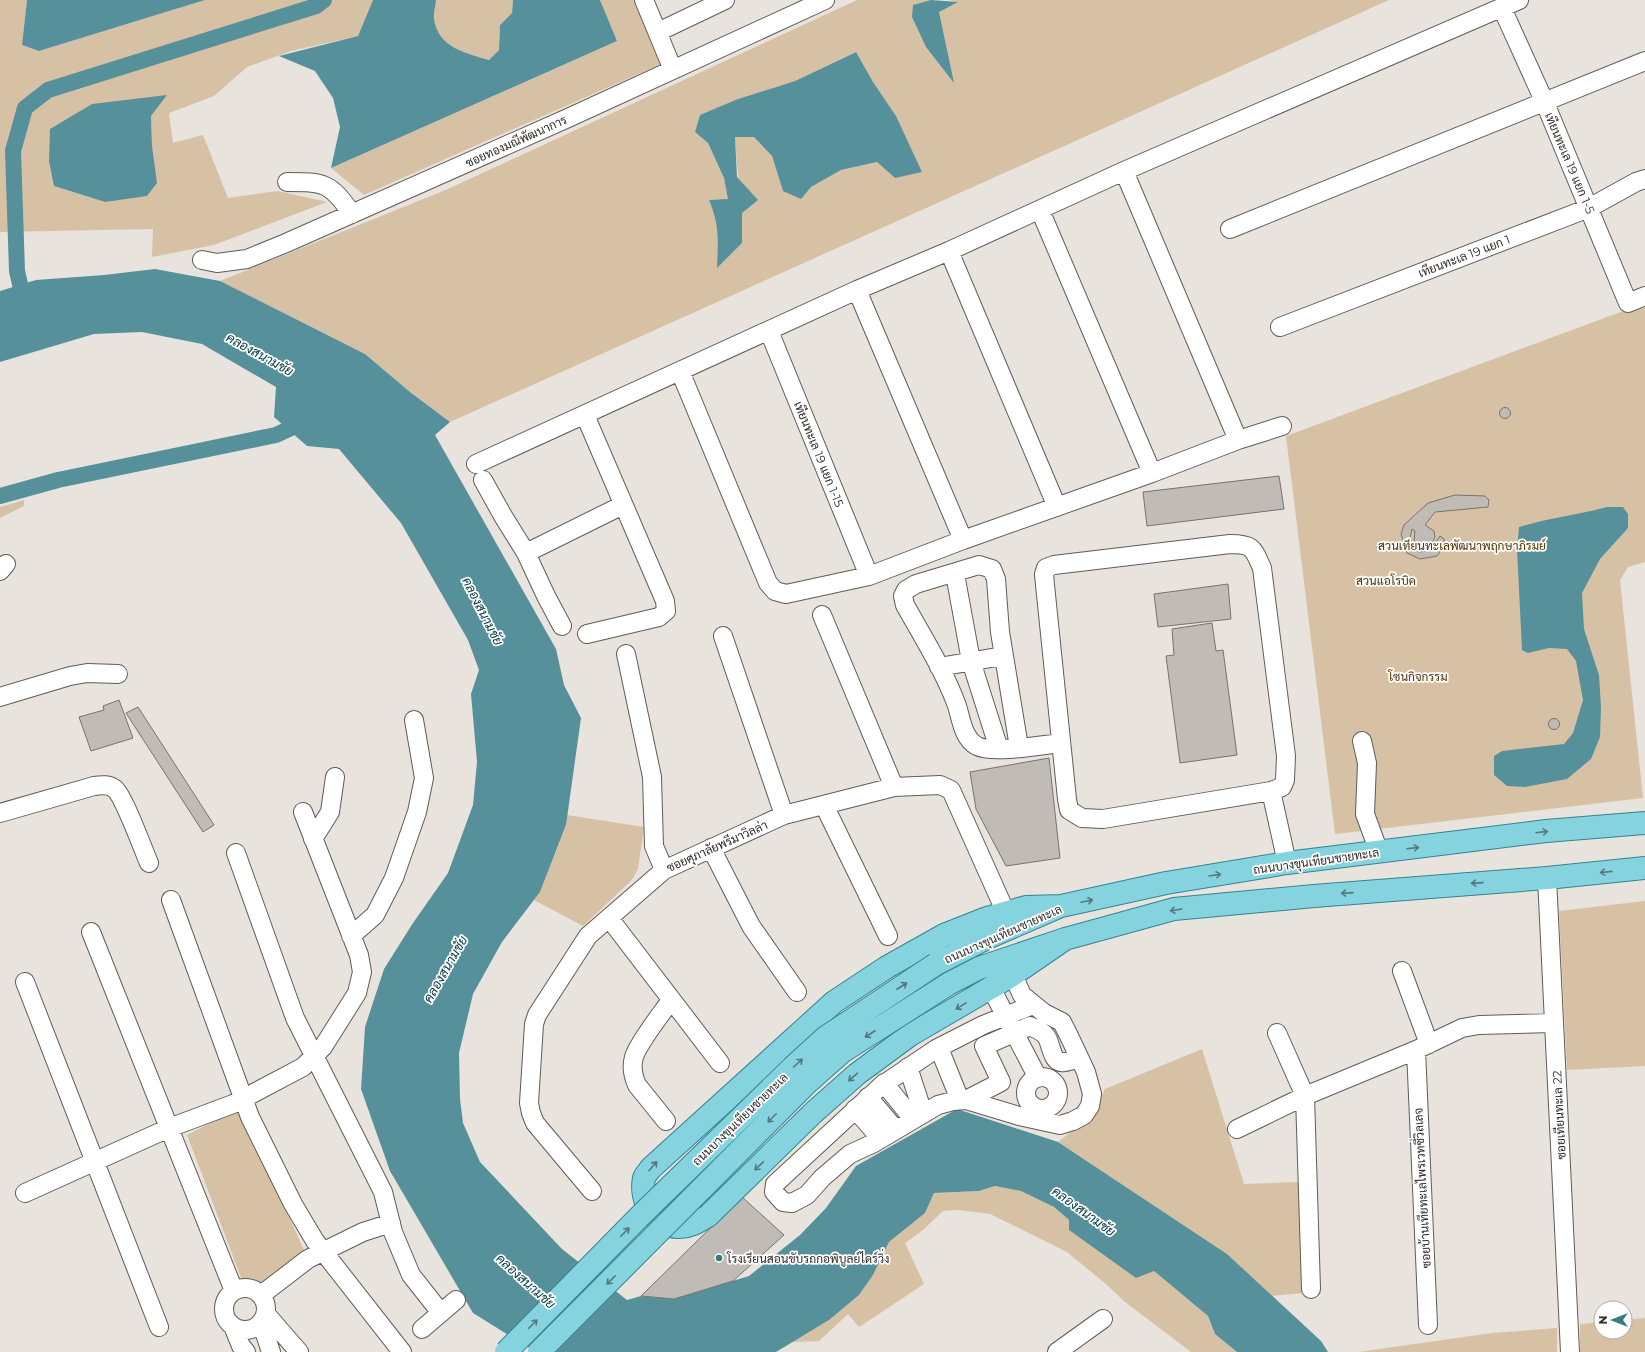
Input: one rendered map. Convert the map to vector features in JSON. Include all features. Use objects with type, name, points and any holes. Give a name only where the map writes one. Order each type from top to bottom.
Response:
[{"type":"main road","name":"ถนนบางขุนเทียนชายทะเล","points":[[506,1352],[642,1215],[793,1067],[826,1037],[936,964],[987,938],[1061,906],[1166,883],[1287,863],[1546,831],[1645,823]]},
{"type":"main road","name":"ถนนบางขุนเทียนชายทะเล","points":[[539,1352],[807,1083],[842,1052],[950,983],[979,968],[1065,939],[1174,909],[1314,896],[1547,878],[1645,868]]},
{"type":"main road","points":[[1061,906],[1026,907],[987,918],[944,935],[887,967],[834,1002],[651,1168],[644,1178],[645,1201],[649,1211],[657,1219],[669,1226],[679,1228],[692,1225],[708,1216],[813,1113],[857,1074],[910,1035],[1013,975],[1065,939]]},
{"type":"street","points":[[644,0],[673,70]]},
{"type":"street","points":[[658,32],[725,0]]},
{"type":"street","name":"ซอยทองมณีพัฒนาการ","points":[[202,260],[217,263],[247,259],[352,214],[673,70],[823,0]]},
{"type":"street","points":[[562,626],[526,553],[503,516],[480,472],[585,415],[680,370],[857,290],[949,251],[1124,171],[1519,0]]},
{"type":"street","name":"เทียนทะเล 19 แยก 1-5","points":[[1502,8],[1545,102],[1628,303],[1645,296]]},
{"type":"street","points":[[1230,229],[1645,61]]},
{"type":"street","points":[[1124,171],[1238,440]]},
{"type":"street","name":"เทียนทะเล 19 แยก 1","points":[[1280,327],[1589,208],[1636,182],[1645,179]]},
{"type":"street","points":[[287,182],[318,183],[328,186],[340,196],[352,214]]},
{"type":"street","points":[[1040,210],[1152,473]]},
{"type":"street","points":[[949,251],[1057,507]]},
{"type":"street","points":[[857,290],[964,540]]},
{"type":"street","name":"เทียนทะเล 19 แยก 1-15","points":[[768,331],[869,576]]},
{"type":"street","points":[[680,370],[768,583],[775,591],[786,594],[869,576],[964,540],[1152,473],[1238,440],[1282,426]]},
{"type":"street","points":[[585,415],[665,601],[666,611],[659,617],[587,634]]},
{"type":"street","points":[[526,553],[623,505]]},
{"type":"street","points":[[1230,544],[1246,544],[1252,548],[1262,568],[1286,756],[1285,780],[1282,787],[1271,791],[1103,819],[1082,818],[1069,810],[1044,585],[1044,574],[1046,568],[1054,565],[1230,544]]},
{"type":"street","points":[[1019,748],[1000,632],[996,579],[992,569],[979,565],[955,574],[916,584],[906,590],[903,596],[905,606],[939,666],[955,702],[966,735],[976,746],[999,749],[1019,748],[1061,743]]},
{"type":"street","points":[[955,574],[971,661],[999,749]]},
{"type":"street","points":[[822,615],[894,787]]},
{"type":"street","points":[[723,636],[784,815]]},
{"type":"street","points":[[626,654],[652,777],[654,846],[664,870]]},
{"type":"street","points":[[939,666],[1004,656]]},
{"type":"street","points":[[0,697],[70,676],[87,673],[118,674]]},
{"type":"street","points":[[351,936],[375,915],[394,878],[417,812],[424,778],[414,720]]},
{"type":"street","points":[[1362,741],[1367,763],[1365,814],[1379,852]]},
{"type":"street","points":[[313,839],[330,812],[335,777]]},
{"type":"street","points":[[0,813],[94,786],[105,785],[115,789],[121,799],[149,863]]},
{"type":"street","name":"ซอยศุภาลัยพรีมาวิลล่า","points":[[592,1191],[535,1123],[530,1113],[529,1103],[534,1024],[537,1015],[588,936],[664,870],[784,815],[894,787],[940,785],[951,790],[1006,913]]},
{"type":"street","points":[[1271,791],[1287,863]]},
{"type":"street","points":[[824,805],[888,936]]},
{"type":"street","points":[[25,1193],[170,1128],[244,1098],[303,1067],[323,1047],[357,993],[362,972],[359,955],[303,812]]},
{"type":"street","points":[[711,848],[751,926],[797,992]]},
{"type":"street","points":[[236,853],[295,1018],[383,1192],[391,1223],[411,1274],[441,1313]]},
{"type":"street","name":"ซอยเทียนทะเล 22","points":[[1547,878],[1570,1352]]},
{"type":"street","points":[[171,900],[250,1117],[292,1204],[323,1252],[402,1352]]},
{"type":"street","points":[[609,918],[720,1063]]},
{"type":"street","points":[[91,932],[234,1291]]},
{"type":"street","name":"ซอยบ้านเทียทะเลไพรเวทซี่วิลเลจ","points":[[1402,971],[1422,1047],[1428,1325]]},
{"type":"street","points":[[1013,975],[1022,995],[1044,1014],[1062,1022],[1086,1072],[1092,1094],[1090,1106],[1084,1115],[1073,1122],[1060,1125],[1047,1116],[1034,1107],[1028,1100],[1027,1089],[1029,1084],[1038,1078],[1043,1077],[1053,1082],[1057,1091],[1056,1100],[1049,1107],[1047,1116]]},
{"type":"street","points":[[25,982],[159,1327]]},
{"type":"street","points":[[991,988],[1038,1078]]},
{"type":"street","points":[[666,1121],[637,1085],[634,1078],[632,1065],[634,1056],[641,1044],[671,1000]]},
{"type":"street","points":[[1033,1005],[983,1024],[935,1050],[884,1083],[775,1184],[774,1192],[783,1202],[792,1203],[807,1195],[822,1178],[850,1154],[938,1105],[959,1100],[1001,1082],[984,1046],[1015,1032],[1030,1026],[1041,1030],[1047,1037],[1055,1058],[1059,1062],[1065,1062],[1079,1057]]},
{"type":"street","points":[[1237,1129],[1305,1096],[1422,1047],[1462,1028],[1479,1024],[1554,1023]]},
{"type":"street","points":[[1277,1033],[1305,1096],[1311,1289]]},
{"type":"street","points":[[935,1050],[959,1100]]},
{"type":"street","points":[[908,1067],[922,1086],[918,1116]]},
{"type":"street","points":[[884,1083],[918,1116]]},
{"type":"street","points":[[959,1100],[999,1109],[1019,1116],[1047,1116]]},
{"type":"street","points":[[999,1109],[1028,1100]]},
{"type":"street","points":[[862,1103],[888,1134]]},
{"type":"street","points":[[261,1296],[308,1259],[363,1232],[391,1223]]},
{"type":"street","points":[[263,1318],[254,1328],[245,1330],[236,1328],[229,1323],[225,1315],[225,1306],[228,1297],[234,1291],[244,1288],[253,1290],[261,1296],[265,1304],[263,1318],[271,1352]]},
{"type":"street","points":[[422,1329],[456,1300]]},
{"type":"street","points":[[263,1318],[299,1352]]},
{"type":"street","points":[[1057,1352],[1103,1319]]},
{"type":"street","points":[[233,1326],[241,1346],[246,1352]]},
{"type":"green space","points":[[0,0],[27,0],[22,45],[39,51],[205,0],[373,0],[358,36],[291,51],[247,67],[214,96],[169,113],[173,143],[203,135],[228,198],[278,191],[327,202],[214,245],[152,257],[153,229],[0,232]],"holes":[[[166,96],[151,116],[152,146],[105,202],[54,186]]]},
{"type":"green space","points":[[436,0],[513,0],[512,13],[500,25],[499,50],[489,60],[471,55],[447,42],[437,29],[434,19]]},
{"type":"green space","points":[[600,0],[634,0],[661,64],[364,195],[331,168],[617,41]]},
{"type":"green space","points":[[857,0],[931,0],[914,5],[943,34],[939,11],[958,2],[947,0],[1389,0],[450,422],[410,392],[365,354],[220,281],[448,189]],"holes":[[[855,52],[873,82],[895,178],[877,162],[841,170],[811,187],[783,191],[772,156],[754,137],[735,137],[742,243],[717,268],[719,234],[715,216],[709,200],[729,200],[724,178],[708,143],[695,132],[738,99],[795,81]]]},
{"type":"green space","name":"สวนเทียนทะเลพัฒนาพฤกษาภิรมย์","points":[[1645,303],[1645,562],[1628,567],[1620,580],[1643,798],[1335,834],[1286,436]]},
{"type":"green space","points":[[24,500],[24,506],[0,518],[0,507]]},
{"type":"green space","points":[[567,815],[644,827],[638,869],[631,881],[583,926],[534,900],[540,892],[566,826]]},
{"type":"green space","points":[[1645,901],[1645,1066],[1567,1070],[1559,911]]},
{"type":"green space","points":[[1202,1049],[1244,1184],[1298,1182],[1304,1293],[1271,1296],[1227,1254],[1058,1142],[1093,1114],[1105,1089]]},
{"type":"green space","points":[[238,1109],[244,1118],[304,1250],[262,1286],[242,1280],[187,1135]]},
{"type":"green space","points":[[995,1186],[1021,1191],[1054,1207],[1069,1220],[1154,1271],[1208,1316],[1215,1334],[1237,1352],[1191,1352],[1125,1302],[1067,1252],[990,1214],[958,1210],[943,1211],[923,1230],[905,1243],[924,1284],[859,1327],[848,1314],[819,1341],[792,1342],[829,1320],[859,1295],[873,1275],[889,1242],[925,1213],[934,1193],[979,1191]]},
{"type":"green space","points":[[1645,1318],[1645,1352],[1580,1352],[1580,1324],[1593,1323],[1593,1340],[1633,1340],[1633,1319]]},
{"type":"green space","points":[[1557,1328],[1557,1352],[1358,1352],[1492,1333]]},
{"type":"water","points":[[27,0],[205,0],[39,51],[22,45]]},
{"type":"water","points":[[373,0],[436,0],[434,19],[441,36],[454,47],[462,51],[489,60],[499,50],[500,25],[512,13],[513,0],[600,0],[617,41],[331,168],[340,127],[333,98],[315,71],[279,56],[358,36]]},
{"type":"water","points":[[931,0],[958,2],[939,12],[954,83],[926,47],[912,17],[913,5]]},
{"type":"water","points":[[856,52],[873,82],[896,116],[922,172],[895,178],[877,162],[841,170],[811,187],[801,199],[783,191],[772,156],[754,137],[735,137],[737,177],[758,200],[742,213],[742,243],[717,268],[717,226],[709,200],[728,199],[724,178],[708,143],[695,132],[700,115],[738,99],[795,81]]},
{"type":"water","points":[[167,95],[151,116],[152,146],[157,183],[147,196],[105,202],[54,186],[49,161],[50,129],[92,104]]},
{"type":"water","name":"คลองสนามชัย","points":[[155,269],[220,281],[365,354],[410,392],[450,422],[435,435],[556,649],[564,685],[581,718],[566,825],[540,892],[502,942],[473,994],[459,1053],[460,1099],[463,1123],[480,1162],[562,1249],[627,1300],[641,1296],[674,1299],[749,1276],[800,1235],[826,1208],[856,1166],[957,1109],[1058,1142],[1227,1254],[1321,1341],[1328,1352],[1237,1352],[1215,1334],[1208,1316],[1154,1271],[1136,1278],[1069,1230],[1069,1220],[1054,1207],[1021,1191],[995,1186],[979,1191],[934,1193],[925,1213],[889,1242],[873,1275],[859,1295],[829,1320],[776,1352],[536,1352],[473,1313],[390,1171],[361,1089],[365,1027],[384,969],[413,923],[448,873],[473,805],[477,762],[471,694],[479,670],[468,640],[401,523],[339,449],[307,446],[274,417],[276,387],[202,344],[142,332],[94,334],[0,362],[0,291],[36,280],[104,275]]},
{"type":"water","points":[[1607,507],[1623,507],[1628,514],[1628,528],[1600,559],[1582,593],[1584,629],[1599,675],[1601,708],[1600,737],[1591,759],[1567,779],[1525,787],[1507,786],[1494,775],[1494,756],[1502,751],[1564,744],[1573,733],[1583,700],[1576,661],[1567,649],[1549,648],[1528,653],[1522,650],[1517,549],[1519,527]]},
{"type":"building","points":[[1503,408],[1507,408],[1509,409],[1509,417],[1503,418],[1500,415],[1500,411]]},
{"type":"building","points":[[1279,476],[1284,509],[1147,526],[1143,492]]},
{"type":"building","points":[[1455,495],[1485,496],[1489,500],[1488,507],[1435,512],[1425,525],[1434,531],[1435,537],[1431,546],[1424,549],[1417,544],[1414,540],[1415,531],[1412,529],[1410,538],[1414,548],[1420,552],[1430,550],[1440,536],[1444,539],[1444,546],[1437,556],[1420,559],[1407,553],[1401,534],[1404,525],[1428,503]]},
{"type":"building","points":[[1228,584],[1231,619],[1158,627],[1154,594]]},
{"type":"building","points":[[1212,623],[1216,651],[1223,650],[1237,755],[1180,763],[1166,656],[1174,655],[1172,629]]},
{"type":"building","points":[[119,700],[133,738],[91,751],[79,717],[104,710],[103,706]]},
{"type":"building","points":[[138,707],[214,825],[203,832],[126,713]]},
{"type":"building","points":[[1554,718],[1558,720],[1560,724],[1558,728],[1554,730],[1550,728],[1548,724],[1550,720]]},
{"type":"building","points":[[1049,758],[1060,858],[1006,866],[976,809],[970,772]]},
{"type":"building","name":"โรงเรียนสอนขับรถกอพิบูลย์ไดร์วิ่ง","points":[[742,1197],[784,1235],[733,1281],[674,1299],[641,1296]]},
{"type":"waterway","points":[[25,306],[17,271],[13,151],[25,108],[48,90],[316,6],[324,0]]},
{"type":"waterway","points":[[0,496],[58,480],[276,435],[308,420]]},
{"type":"place","name":"โรงเรียนสอนขับรถกอพิบูลย์ไดร์วิ่ง","points":[[719,1258]]},
{"type":"park label","name":"สวนแอโรบิค","points":[[1386,580]]},
{"type":"park label","name":"โซนกิจกรรม","points":[[1418,676]]}]
